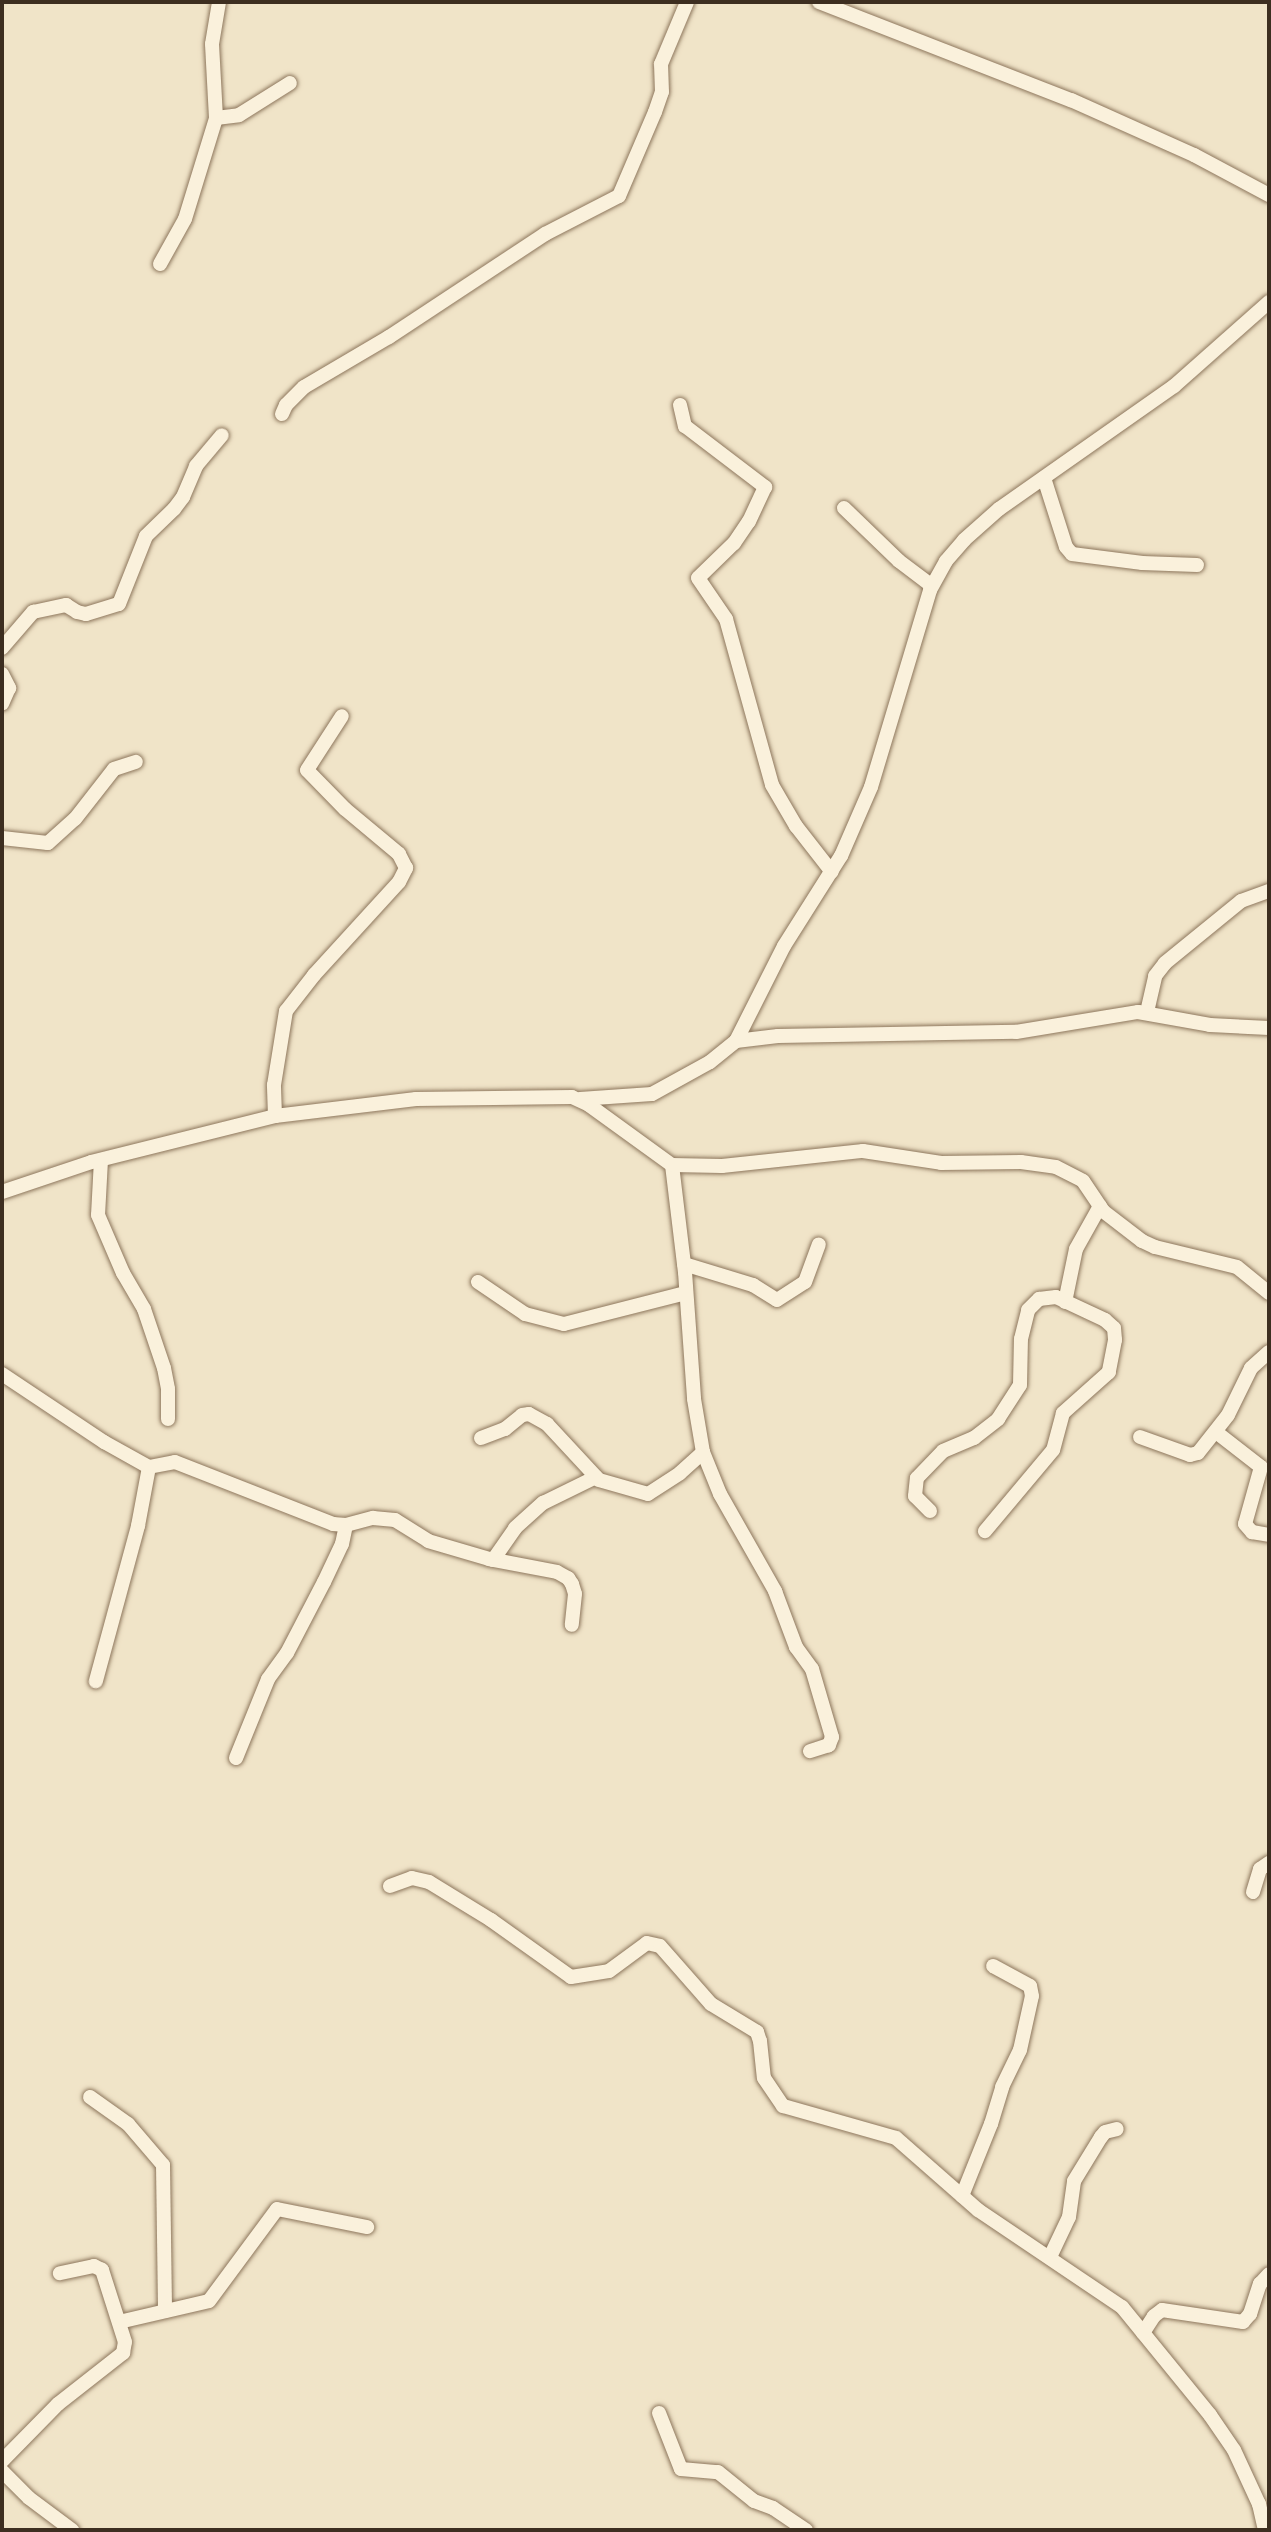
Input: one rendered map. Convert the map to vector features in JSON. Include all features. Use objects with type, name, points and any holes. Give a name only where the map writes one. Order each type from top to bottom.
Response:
[{"type":"street","points":[[160,264],[185,219],[216,118],[212,44],[219,2]]},
{"type":"street","points":[[282,414],[286,405],[304,387],[389,337],[545,234],[619,196],[655,112],[662,92],[660,64],[687,2]]},
{"type":"street","points":[[819,2],[842,6],[1071,100],[1194,155],[1269,195]]},
{"type":"street","points":[[216,118],[239,115],[290,83]]},
{"type":"street","points":[[2,1192],[101,1160],[275,1116],[416,1099],[540,1096],[579,1100],[652,1094],[710,1062],[736,1041],[785,946],[832,872],[872,787],[931,585],[964,540],[999,509],[1174,386],[1269,302]]},
{"type":"street","points":[[680,405],[685,426],[765,487],[749,522],[734,543],[698,578],[726,619],[772,785],[796,826],[832,872]]},
{"type":"street","points":[[2,649],[33,612],[46,612],[61,605],[86,614],[119,604],[146,536],[174,509],[183,497],[195,466],[222,435]]},
{"type":"street","points":[[1044,478],[1066,547],[1072,554],[1142,564],[1198,565]]},
{"type":"street","points":[[844,508],[899,561],[931,585]]},
{"type":"street","points":[[2,674],[9,688],[2,704]]},
{"type":"street","points":[[275,1116],[274,1085],[286,1011],[322,965],[400,883],[406,868],[399,854],[307,770],[342,716]]},
{"type":"street","points":[[2,838],[48,843],[75,819],[114,769],[136,762]]},
{"type":"street","points":[[1147,1012],[1155,976],[1165,963],[1241,901],[1269,891]]},
{"type":"street","points":[[736,1041],[778,1036],[1016,1032],[1147,1012],[1210,1025],[1269,1028]]},
{"type":"street","points":[[579,1100],[672,1165],[754,1164],[849,1151],[951,1164],[1043,1164],[1070,1173],[1091,1189],[1111,1219],[1142,1241],[1155,1248],[1237,1268],[1269,1293]]},
{"type":"street","points":[[101,1160],[98,1215],[123,1273],[144,1309],[164,1368],[168,1390],[168,1419]]},
{"type":"street","points":[[672,1165],[684,1264],[694,1399],[704,1452],[720,1494],[775,1591],[796,1647],[812,1669],[832,1737],[829,1745],[810,1751]]},
{"type":"street","points":[[1065,1302],[1076,1249],[1100,1206]]},
{"type":"street","points":[[684,1264],[753,1285],[777,1300],[805,1282],[819,1244]]},
{"type":"street","points":[[478,1282],[525,1314],[564,1324],[686,1293]]},
{"type":"street","points":[[930,1511],[915,1496],[917,1478],[943,1451],[974,1438],[998,1419],[1020,1385],[1021,1339],[1028,1310],[1039,1299],[1050,1296],[1105,1320],[1114,1328],[1109,1372],[1063,1413],[1053,1450],[985,1531]]},
{"type":"street","points":[[1140,1437],[1165,1448],[1194,1455],[1228,1415],[1251,1367],[1269,1352]]},
{"type":"street","points":[[2,1374],[103,1442],[149,1467],[169,1462],[182,1464],[333,1524],[346,1525],[365,1518],[395,1520],[422,1538],[493,1560],[557,1572],[568,1578],[575,1594],[572,1625]]},
{"type":"street","points":[[481,1438],[505,1429],[522,1415],[529,1414],[547,1424],[573,1449],[596,1478],[611,1486],[648,1494],[672,1479],[704,1452]]},
{"type":"street","points":[[1216,1432],[1261,1467],[1245,1524],[1252,1532],[1269,1535]]},
{"type":"street","points":[[96,1681],[138,1526],[149,1467]]},
{"type":"street","points":[[493,1560],[515,1528],[543,1503],[596,1478]]},
{"type":"street","points":[[236,1758],[268,1679],[287,1653],[324,1583],[342,1544],[346,1525]]},
{"type":"street","points":[[1253,1892],[1260,1869],[1269,1863]]},
{"type":"street","points":[[390,1886],[412,1878],[429,1882],[491,1920],[570,1977],[617,1968],[647,1943],[656,1943],[711,2004],[757,2032],[764,2078],[783,2106],[896,2138],[962,2196],[1116,2302],[1234,2450],[1259,2504],[1265,2530]]},
{"type":"street","points":[[962,2196],[991,2124],[1002,2087],[1020,2050],[1032,1996],[1030,1986],[993,1966]]},
{"type":"street","points":[[90,2097],[128,2124],[163,2165],[165,2311]]},
{"type":"street","points":[[1049,2257],[1069,2217],[1074,2181],[1105,2132],[1117,2129]]},
{"type":"street","points":[[119,2322],[209,2301],[276,2209],[367,2227]]},
{"type":"street","points":[[2,2461],[58,2404],[120,2357],[125,2342],[99,2267],[60,2273]]},
{"type":"street","points":[[1143,2333],[1157,2313],[1168,2309],[1243,2322],[1250,2314],[1260,2284],[1269,2274]]},
{"type":"street","points":[[659,2413],[681,2469],[718,2472],[754,2501],[773,2508],[806,2530]]},
{"type":"street","points":[[2,2471],[29,2498],[72,2530]]}]
